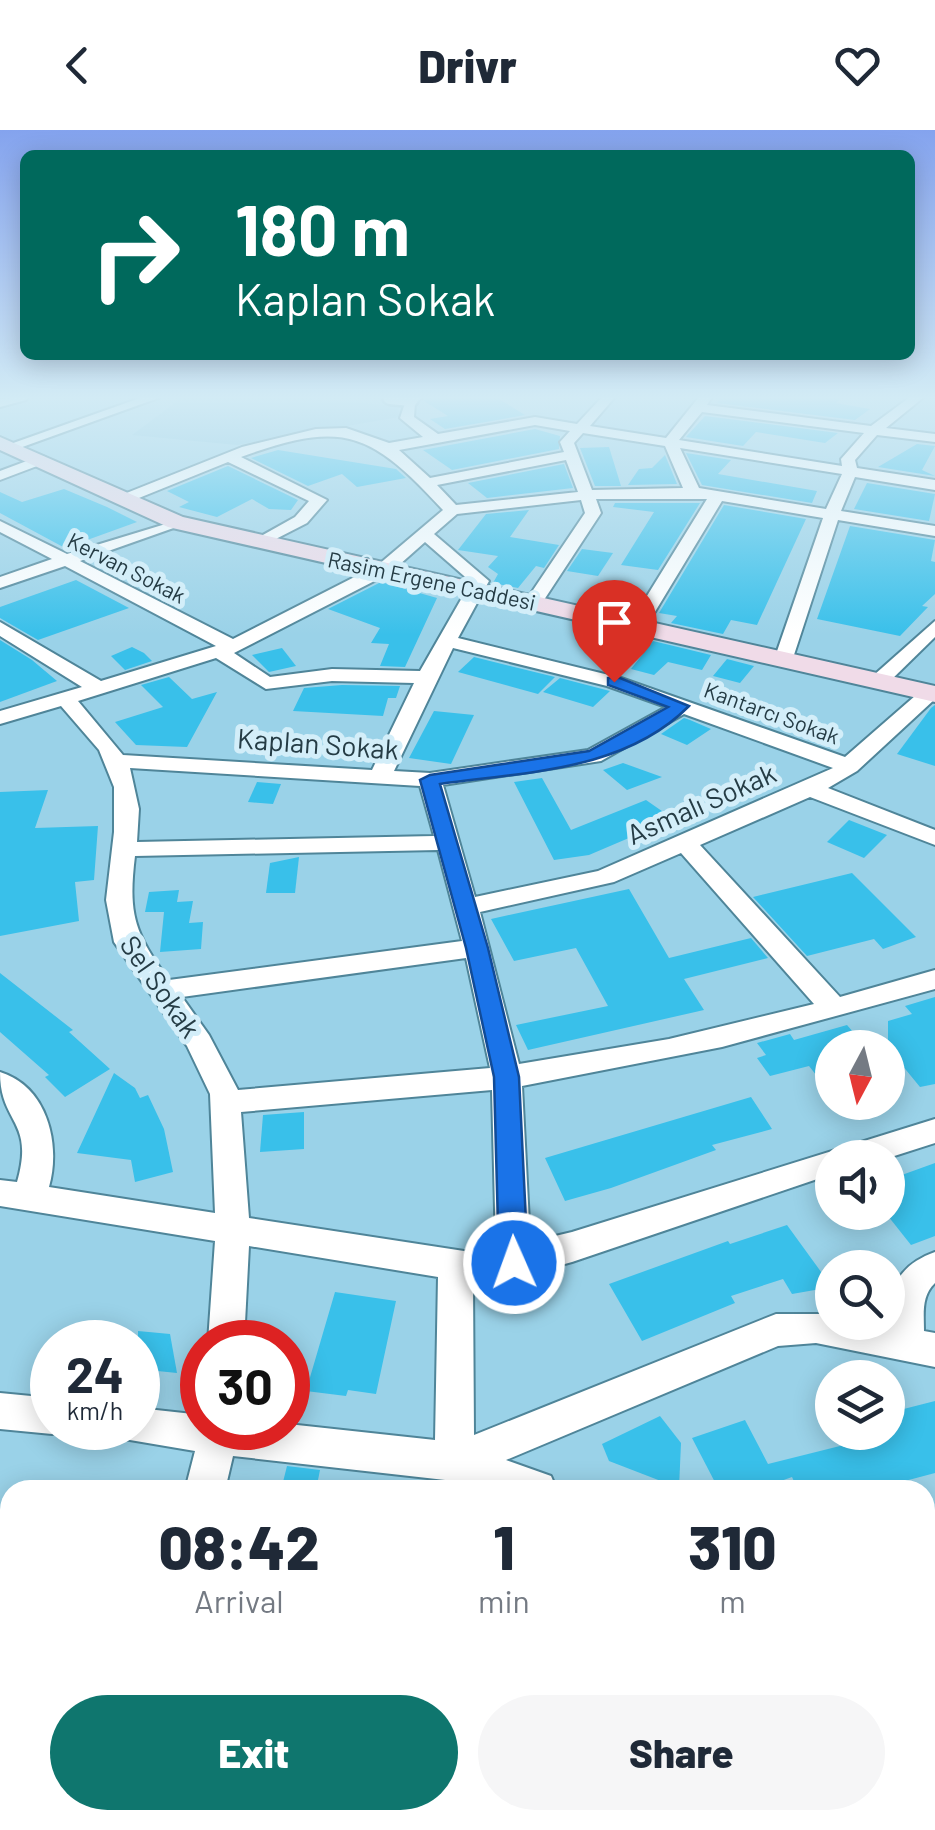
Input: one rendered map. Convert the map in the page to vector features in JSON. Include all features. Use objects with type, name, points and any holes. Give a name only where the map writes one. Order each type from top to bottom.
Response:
[{"type":"main road","name":"Rasim Ergene Caddesi","points":[[75,476],[176,522],[933,693]]},
{"type":"street","points":[[124,499],[186,476]]},
{"type":"street","points":[[260,541],[301,520],[319,500],[269,476]]},
{"type":"street","points":[[419,476],[452,510]]},
{"type":"street","points":[[426,482],[457,476]]},
{"type":"street","points":[[534,602],[593,514],[581,476]]},
{"type":"street","points":[[686,476],[693,492]]},
{"type":"street","points":[[785,657],[848,476]]},
{"type":"street","points":[[876,476],[935,486]]},
{"type":"street","points":[[0,718],[226,649],[384,570],[452,510],[588,495],[693,492],[935,531]]},
{"type":"street","points":[[638,625],[717,496]]},
{"type":"street","points":[[442,548],[482,506]]},
{"type":"street","points":[[0,582],[176,522]]},
{"type":"street","name":"Kervan Sokak","points":[[0,526],[226,649],[266,683],[332,675],[427,677]]},
{"type":"street","points":[[380,776],[427,677],[480,581],[424,534]]},
{"type":"street","points":[[881,679],[935,627]]},
{"type":"street","points":[[0,628],[98,688]]},
{"type":"street","name":"Kantarcı Sokak","points":[[447,641],[591,675],[848,766]]},
{"type":"street","name":"Asmalı Sokak","points":[[466,907],[605,877],[810,788],[848,766],[933,693]]},
{"type":"street","name":"Sel Sokak","points":[[65,698],[116,761],[126,804],[119,924],[200,1042],[226,1102],[233,1230],[227,1320]]},
{"type":"street","name":"Kaplan Sokak","points":[[116,761],[430,780],[593,756],[618,746],[681,706]]},
{"type":"street","points":[[430,780],[477,948],[507,1077],[514,1263]]},
{"type":"street","points":[[810,788],[935,838]]},
{"type":"street","points":[[126,849],[449,843]]},
{"type":"street","points":[[686,844],[835,1009]]},
{"type":"street","points":[[163,990],[477,948]]},
{"type":"street","points":[[226,1102],[507,1077],[660,1049],[835,1009],[935,979]]},
{"type":"street","points":[[0,1084],[42,1134],[42,1155],[15,1195],[456,1266],[514,1263],[815,1166]]},
{"type":"street","points":[[905,1140],[935,1131]]},
{"type":"street","points":[[456,1266],[463,1476]]},
{"type":"street","points":[[310,1448],[463,1476],[776,1330],[816,1327],[921,1347],[909,1285],[917,1274],[935,1267]]},
{"type":"street","points":[[0,1410],[30,1413]]},
{"type":"street","points":[[208,1480],[215,1450]]},
{"type":"building","points":[[203,476],[249,476],[298,500],[291,510],[269,509],[252,499],[217,517],[179,507],[189,502],[167,491]]},
{"type":"building","points":[[288,476],[335,476],[308,486]]},
{"type":"building","points":[[345,476],[406,478],[357,487]]},
{"type":"building","points":[[502,476],[569,476],[573,488],[487,498],[468,483]]},
{"type":"building","points":[[591,476],[618,476],[621,486],[595,486]]},
{"type":"building","points":[[634,476],[674,476],[677,484],[628,485]]},
{"type":"building","points":[[698,476],[732,476],[817,491],[812,503],[702,485]]},
{"type":"building","points":[[867,483],[935,494],[929,521],[854,509]]},
{"type":"building","points":[[64,489],[137,522],[65,548],[0,513],[0,492],[22,502]]},
{"type":"building","points":[[615,503],[700,503],[658,570],[621,565],[654,512],[613,507]]},
{"type":"building","points":[[724,505],[806,519],[757,625],[731,620],[723,634],[671,623],[677,616],[659,613]]},
{"type":"building","points":[[529,510],[510,537],[559,545],[544,568],[536,566],[518,588],[493,583],[498,574],[488,567],[498,556],[458,550],[486,514]]},
{"type":"building","points":[[850,526],[935,540],[931,561],[935,562],[935,594],[900,636],[817,619]]},
{"type":"building","points":[[582,549],[613,553],[598,576],[567,571]]},
{"type":"building","points":[[76,580],[129,608],[38,640],[0,618],[0,607]]},
{"type":"building","points":[[381,582],[437,598],[405,667],[380,666],[389,644],[371,643],[380,628],[328,609]]},
{"type":"building","points":[[0,640],[32,660],[57,681],[0,702]]},
{"type":"building","points":[[653,641],[711,655],[702,670],[668,662],[654,675],[631,669]]},
{"type":"building","points":[[132,647],[152,661],[125,670],[111,656]]},
{"type":"building","points":[[282,648],[296,666],[269,672],[252,655]]},
{"type":"building","points":[[474,657],[555,677],[538,694],[458,672]]},
{"type":"building","points":[[727,659],[754,666],[740,683],[713,676]]},
{"type":"building","points":[[169,677],[192,699],[217,692],[187,747],[136,745],[115,722],[163,707],[141,685]]},
{"type":"building","points":[[560,678],[610,691],[593,707],[543,692]]},
{"type":"building","points":[[400,686],[396,698],[388,698],[383,716],[293,711],[304,688]]},
{"type":"building","points":[[935,705],[935,766],[897,754],[931,708]]},
{"type":"building","points":[[434,711],[474,715],[451,764],[409,758]]},
{"type":"building","points":[[684,718],[711,729],[687,745],[661,734]]},
{"type":"building","points":[[623,763],[662,777],[627,790],[603,770]]},
{"type":"building","points":[[542,778],[571,830],[646,800],[669,816],[660,821],[664,823],[589,855],[554,860],[514,782]]},
{"type":"building","points":[[257,782],[281,784],[273,804],[248,802]]},
{"type":"building","points":[[48,790],[35,828],[98,826],[94,880],[75,882],[79,921],[0,936],[0,792]]},
{"type":"building","points":[[849,820],[887,835],[864,858],[827,842]]},
{"type":"building","points":[[299,857],[295,893],[266,893],[270,863]]},
{"type":"building","points":[[852,873],[916,937],[883,949],[874,939],[807,956],[753,897]]},
{"type":"building","points":[[629,889],[669,958],[751,938],[768,958],[684,979],[704,1010],[528,1050],[516,1025],[608,1006],[576,948],[514,961],[491,919]]},
{"type":"building","points":[[179,890],[177,902],[193,901],[189,923],[203,922],[201,949],[160,952],[164,912],[145,912],[149,892]]},
{"type":"building","points":[[0,973],[73,1030],[69,1032],[110,1069],[65,1097],[45,1077],[49,1075],[0,1032]]},
{"type":"building","points":[[935,997],[935,1084],[920,1087],[905,1069],[905,1030],[888,1030],[888,1021],[912,1014],[905,1006]]},
{"type":"building","points":[[790,1034],[794,1040],[815,1034],[815,1074],[809,1066],[770,1076],[757,1058],[766,1055],[757,1043]]},
{"type":"building","points":[[114,1073],[135,1088],[140,1098],[148,1095],[164,1129],[173,1172],[135,1182],[131,1160],[77,1153]]},
{"type":"building","points":[[751,1097],[772,1129],[712,1145],[716,1150],[611,1188],[565,1201],[545,1158]]},
{"type":"building","points":[[304,1112],[304,1149],[260,1152],[263,1115]]},
{"type":"building","points":[[935,1163],[935,1236],[911,1245],[899,1230],[905,1230],[905,1174]]},
{"type":"building","points":[[787,1225],[815,1264],[815,1290],[792,1294],[783,1279],[731,1296],[735,1303],[642,1341],[609,1284],[728,1241],[730,1244]]},
{"type":"building","points":[[335,1292],[396,1301],[376,1394],[348,1390],[346,1396],[310,1392],[310,1377]]},
{"type":"building","points":[[160,1333],[170,1334],[177,1373],[160,1371]]},
{"type":"building","points":[[935,1401],[935,1473],[909,1480],[714,1480],[692,1438],[745,1420],[768,1464],[824,1450],[905,1450],[905,1409]]},
{"type":"building","points":[[660,1416],[681,1443],[679,1480],[658,1480],[609,1461],[602,1444]]},
{"type":"building","points":[[287,1466],[320,1470],[318,1480],[284,1480]]},
{"type":"route","points":[[514,1263],[507,1077],[477,948],[430,780],[593,756],[618,746],[681,706],[614,682]]}]
